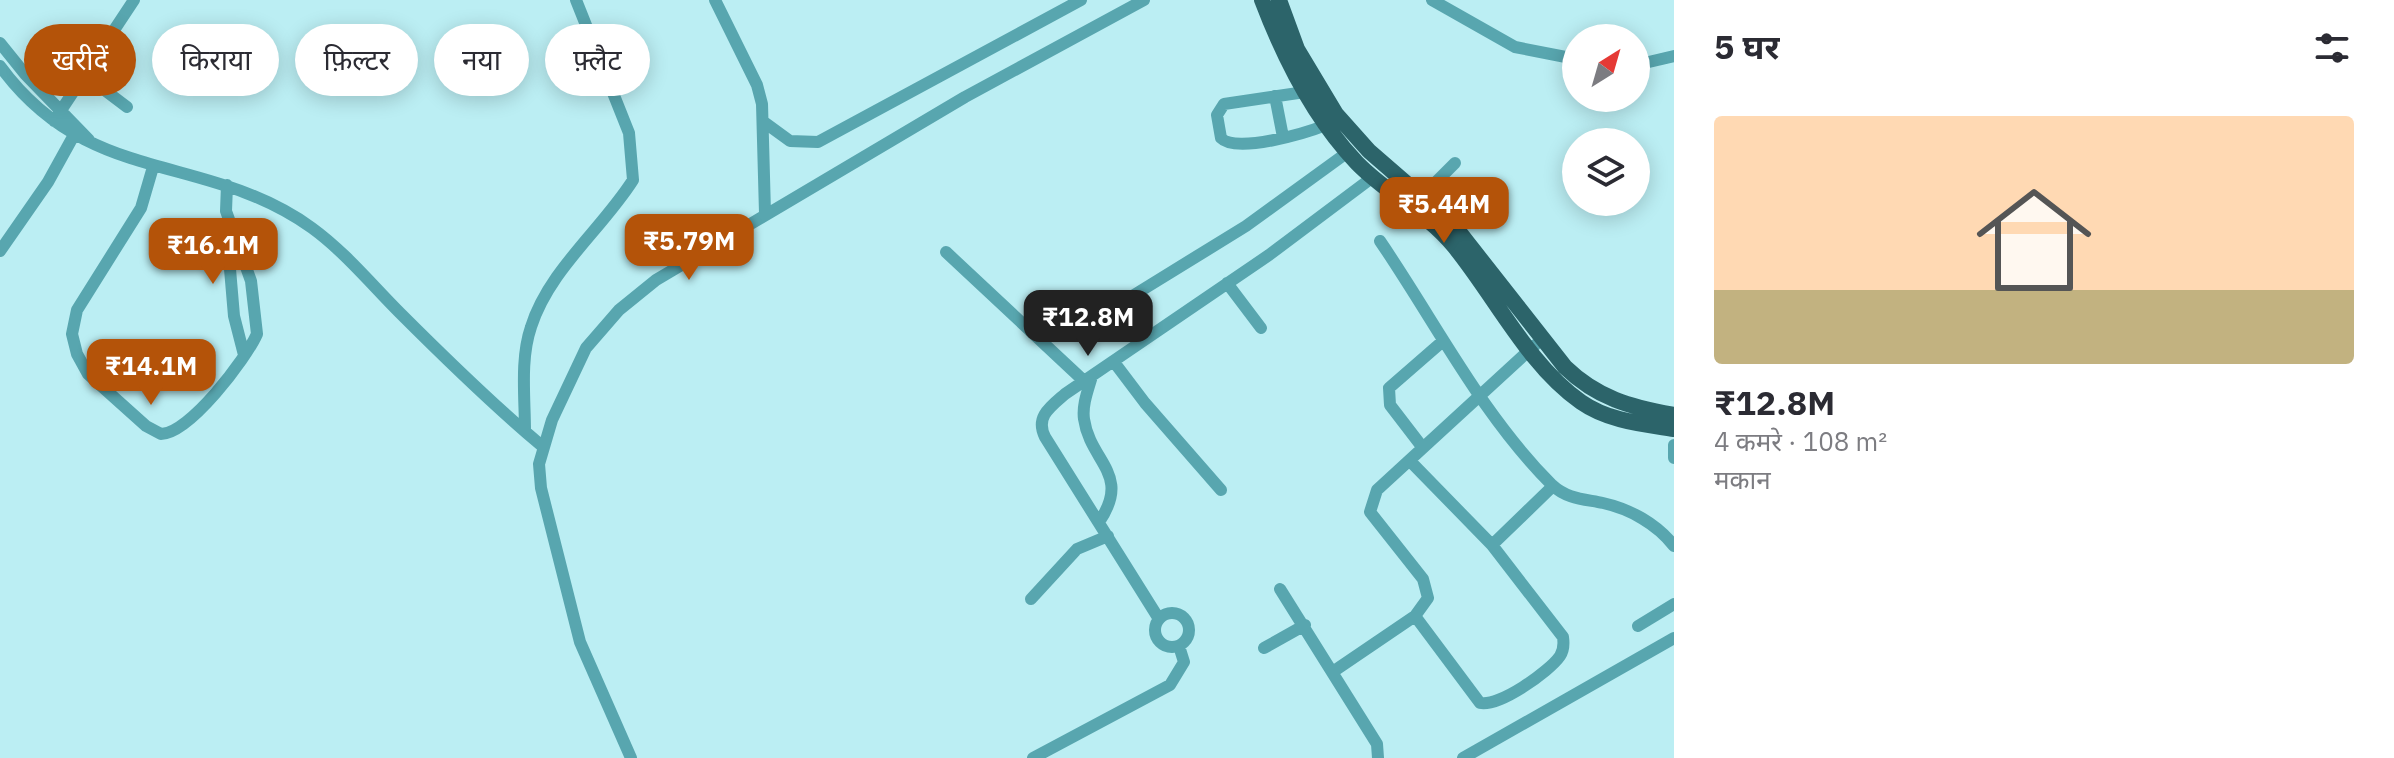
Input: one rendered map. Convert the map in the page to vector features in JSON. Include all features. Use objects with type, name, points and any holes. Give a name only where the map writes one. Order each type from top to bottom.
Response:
[{"type":"main road","points":[[1262,0],[1305,92],[1452,223],[1537,344],[1562,388],[1583,404],[1628,422],[1674,429]]},
{"type":"main road","points":[[1279,0],[1326,125],[1348,152],[1373,177],[1417,209],[1448,238],[1537,344],[1583,385],[1633,408],[1674,415]]},
{"type":"street","points":[[119,24],[134,0]]},
{"type":"street","points":[[525,431],[525,352],[531,326],[544,298],[633,180],[629,133],[576,0]]},
{"type":"street","points":[[715,0],[757,85],[764,122],[765,213]]},
{"type":"street","points":[[764,122],[790,141],[818,142],[1081,0]]},
{"type":"street","points":[[631,758],[580,642],[541,488],[542,446],[576,368],[600,329],[656,280],[765,213],[965,97],[1144,0]]},
{"type":"street","points":[[1432,0],[1515,47],[1562,56]]},
{"type":"street","points":[[0,43],[74,135],[93,146],[153,167],[256,195],[315,230],[542,446]]},
{"type":"street","points":[[1650,62],[1674,56]]},
{"type":"street","points":[[0,66],[23,95],[59,116],[93,146]]},
{"type":"street","points":[[1305,92],[1224,104],[1217,115],[1221,138],[1231,145],[1283,137],[1326,125]]},
{"type":"street","points":[[59,116],[72,96]]},
{"type":"street","points":[[112,96],[127,107]]},
{"type":"street","points":[[1275,96],[1283,137]]},
{"type":"street","points":[[0,251],[48,182],[74,135]]},
{"type":"street","points":[[1134,295],[1246,226],[1348,152]]},
{"type":"street","points":[[1422,196],[1455,163]]},
{"type":"street","points":[[153,167],[141,208],[75,315],[72,334],[81,365],[146,426],[167,434],[214,394],[257,334],[258,315],[251,281],[226,211]]},
{"type":"street","points":[[1159,619],[1040,427],[1042,416],[1050,406],[1373,177]]},
{"type":"street","points":[[227,185],[234,316],[244,355]]},
{"type":"street","points":[[1380,241],[1479,397],[1553,486],[1573,498],[1628,510],[1659,529],[1674,546]]},
{"type":"street","points":[[946,252],[1088,379]]},
{"type":"street","points":[[1227,283],[1261,328]]},
{"type":"street","points":[[1423,448],[1390,405],[1389,388],[1443,341]]},
{"type":"street","points":[[1334,671],[1415,616],[1425,605],[1429,589],[1370,512],[1377,490],[1537,344]]},
{"type":"street","points":[[1114,362],[1145,403],[1221,490]]},
{"type":"street","points":[[1088,379],[1084,421],[1107,465],[1112,499],[1099,522]]},
{"type":"street","points":[[1674,445],[1674,458]]},
{"type":"street","points":[[1410,461],[1492,545],[1563,637],[1560,657],[1499,702],[1480,703],[1415,616]]},
{"type":"street","points":[[1492,545],[1553,486]]},
{"type":"street","points":[[1031,599],[1077,549],[1108,536]]},
{"type":"street","points":[[1280,589],[1377,744],[1378,758]]},
{"type":"street","points":[[1638,626],[1674,604]]},
{"type":"street","points":[[1173,613],[1187,622],[1188,638],[1179,646],[1168,647],[1159,641],[1155,630],[1159,619],[1173,613]]},
{"type":"street","points":[[1264,648],[1305,625]]},
{"type":"street","points":[[1463,758],[1674,638]]},
{"type":"street","points":[[1033,758],[1170,685],[1184,662],[1179,646]]}]
